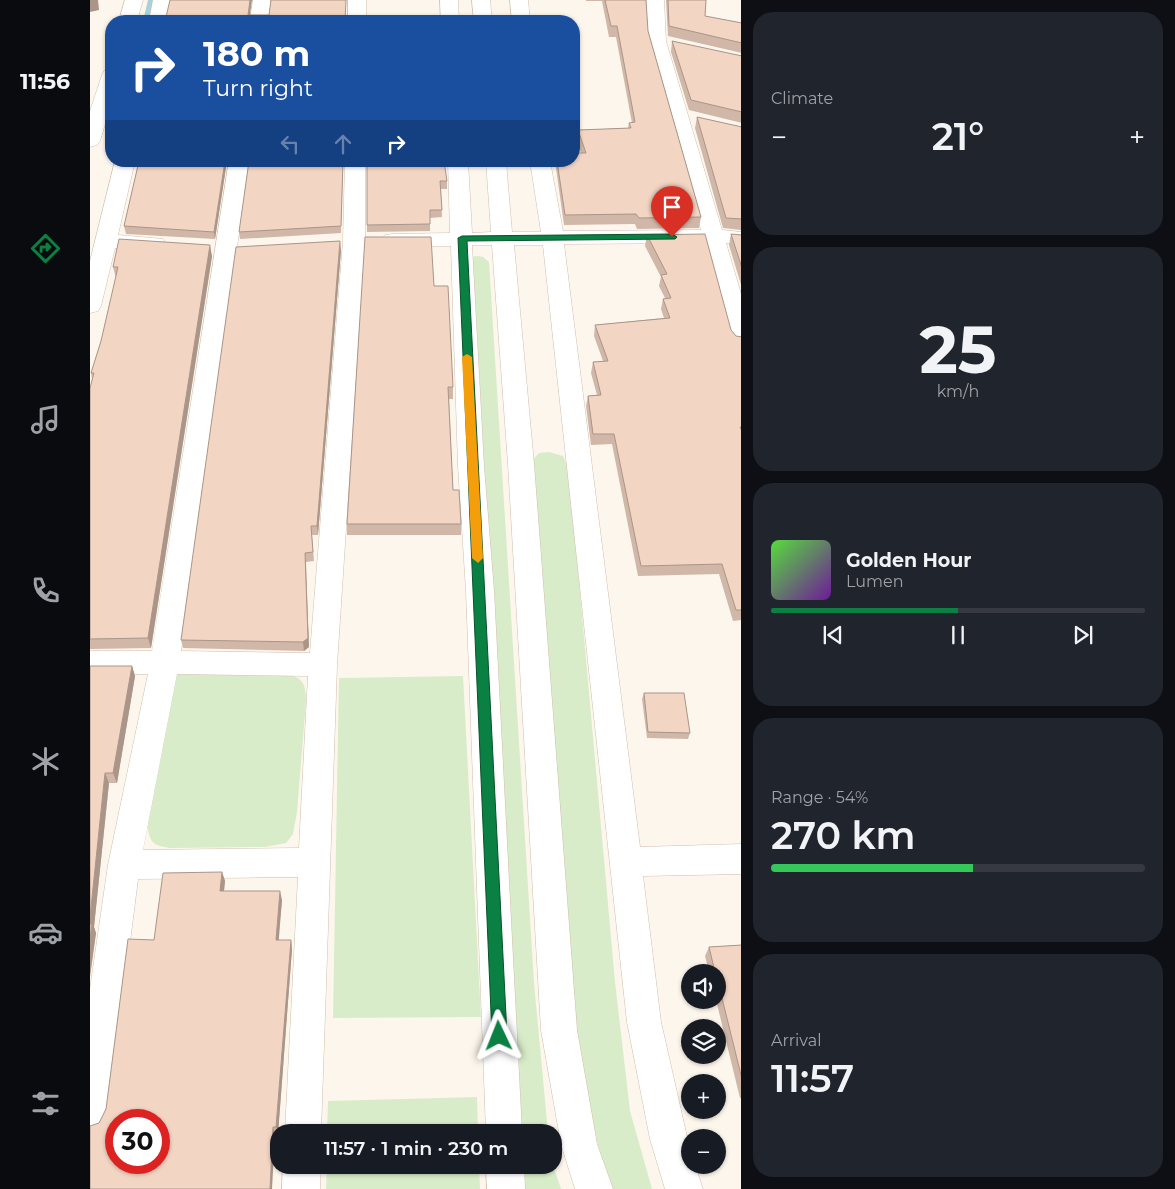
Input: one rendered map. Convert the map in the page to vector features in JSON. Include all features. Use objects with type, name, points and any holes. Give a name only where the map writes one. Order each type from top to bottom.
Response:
[{"type":"street","points":[[130,15],[134,0]]},
{"type":"street","points":[[159,15],[162,0]]},
{"type":"street","points":[[260,15],[262,0]]},
{"type":"street","points":[[357,0],[357,15]]},
{"type":"street","points":[[448,0],[449,15]]},
{"type":"street","points":[[481,0],[482,15]]},
{"type":"street","points":[[519,0],[520,15]]},
{"type":"street","points":[[655,0],[689,118],[712,236],[740,334]]},
{"type":"street","points":[[90,142],[105,94]]},
{"type":"street","points":[[90,306],[124,167]]},
{"type":"street","points":[[90,1115],[124,865],[165,662],[238,167]]},
{"type":"street","points":[[303,1124],[323,665],[345,241],[354,167]]},
{"type":"street","points":[[458,167],[504,1124]]},
{"type":"street","points":[[497,167],[522,474],[559,1030],[579,1144],[594,1189]]},
{"type":"street","points":[[541,167],[553,238],[627,862],[644,1022],[668,1139],[684,1189]]},
{"type":"street","points":[[345,241],[712,236],[741,238]]},
{"type":"street","points":[[105,242],[171,245]]},
{"type":"street","points":[[90,663],[165,662],[323,665]]},
{"type":"street","points":[[627,862],[741,859]]},
{"type":"street","points":[[124,865],[316,862]]},
{"type":"street","points":[[301,1189],[302,1174]]},
{"type":"street","points":[[505,1174],[506,1189]]},
{"type":"green space","points":[[469,257],[483,257],[489,262],[534,983],[547,1124],[517,1124]]},
{"type":"green space","points":[[549,452],[563,456],[569,470],[615,982],[630,1111],[652,1189],[608,1189],[579,1060],[531,462],[539,453]]},
{"type":"green space","points":[[285,673],[300,679],[304,685],[306,701],[297,812],[293,834],[286,843],[265,847],[170,848],[159,846],[152,842],[147,824],[169,682],[177,674]]},
{"type":"green space","points":[[463,676],[481,1017],[333,1018],[339,678]]},
{"type":"green space","points":[[477,1097],[478,1124],[327,1124],[328,1101]]},
{"type":"green space","points":[[327,1174],[479,1174],[480,1189],[326,1189]]},
{"type":"green space","points":[[520,1174],[556,1174],[561,1189],[522,1189]]},
{"type":"building","points":[[170,0],[250,0],[248,15],[166,15]]},
{"type":"building","points":[[271,0],[346,0],[345,15],[269,15]]},
{"type":"building","points":[[605,0],[646,0],[648,31],[701,217],[639,218],[636,214],[565,215],[558,167],[580,167],[580,153],[586,153],[580,130],[631,128],[629,123],[635,122],[617,26],[611,26]]},
{"type":"building","points":[[668,0],[706,0],[705,16],[741,23],[741,43],[669,26]]},
{"type":"building","points":[[672,41],[741,56],[741,112],[691,100]]},
{"type":"building","points":[[697,117],[741,127],[741,219],[726,218]]},
{"type":"building","points":[[138,167],[224,167],[214,232],[124,226]]},
{"type":"building","points":[[248,167],[343,167],[341,226],[239,232]]},
{"type":"building","points":[[367,167],[445,167],[447,181],[440,181],[442,210],[430,210],[430,224],[367,225]]},
{"type":"building","points":[[705,234],[731,330],[736,336],[741,337],[741,610],[736,610],[722,564],[641,566],[614,434],[593,434],[588,396],[601,395],[593,362],[608,361],[595,325],[670,318],[663,299],[671,298],[661,275],[667,274],[647,235]]},
{"type":"building","points":[[731,234],[741,235],[741,265]]},
{"type":"building","points":[[365,237],[431,237],[434,286],[448,286],[453,387],[448,387],[453,490],[459,490],[461,524],[347,524]]},
{"type":"building","points":[[119,239],[210,245],[148,638],[90,639],[90,388],[94,373],[91,373],[101,341],[118,267],[113,267]]},
{"type":"building","points":[[340,241],[317,526],[311,526],[313,552],[305,553],[308,638],[303,642],[181,640],[236,247]]},
{"type":"building","points":[[90,666],[132,666],[113,773],[105,773],[90,917]]},
{"type":"building","points":[[644,693],[684,693],[690,733],[648,732]]},
{"type":"building","points":[[222,872],[220,891],[280,891],[276,940],[291,940],[276,1124],[270,1124],[270,1189],[90,1189],[90,1126],[99,1123],[105,1111],[105,1174],[170,1174],[170,1109],[106,1109],[128,939],[154,940],[163,873]]},
{"type":"building","points":[[90,924],[92,924],[90,940]]},
{"type":"building","points":[[741,945],[741,1075],[725,1009],[726,964],[713,964],[709,947]]},
{"type":"waterway","points":[[148,15],[152,0]]},
{"type":"slow traffic","points":[[467,357],[471,466],[478,558]]},
{"type":"route","points":[[499,1036],[480,591],[471,466],[462,238],[672,237]]}]
